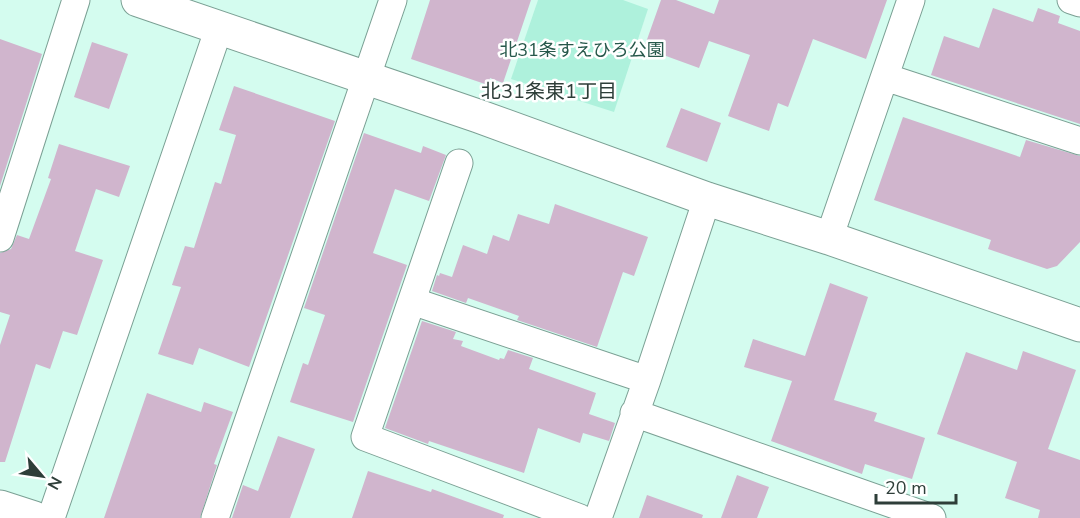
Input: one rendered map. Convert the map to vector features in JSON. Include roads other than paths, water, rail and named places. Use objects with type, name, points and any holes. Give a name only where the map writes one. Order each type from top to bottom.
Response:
[{"type":"street","points":[[0,238],[76,0]]},
{"type":"street","points":[[138,0],[707,199],[829,238],[1080,325]]},
{"type":"street","points":[[215,518],[393,0]]},
{"type":"street","points":[[829,238],[911,0]]},
{"type":"street","points":[[1071,0],[1080,3]]},
{"type":"street","points":[[51,518],[219,28]]},
{"type":"street","points":[[885,77],[1080,141]]},
{"type":"street","points":[[459,164],[365,437],[580,518]]},
{"type":"street","points":[[598,518],[707,199]]},
{"type":"street","points":[[412,301],[647,380]]},
{"type":"street","points":[[634,413],[932,518]]},
{"type":"street","points":[[0,507],[34,518]]},
{"type":"district","name":"北31条東1丁目","points":[[549,91]]},
{"type":"park label","name":"北31条すえひろ公園","points":[[582,50]]}]
